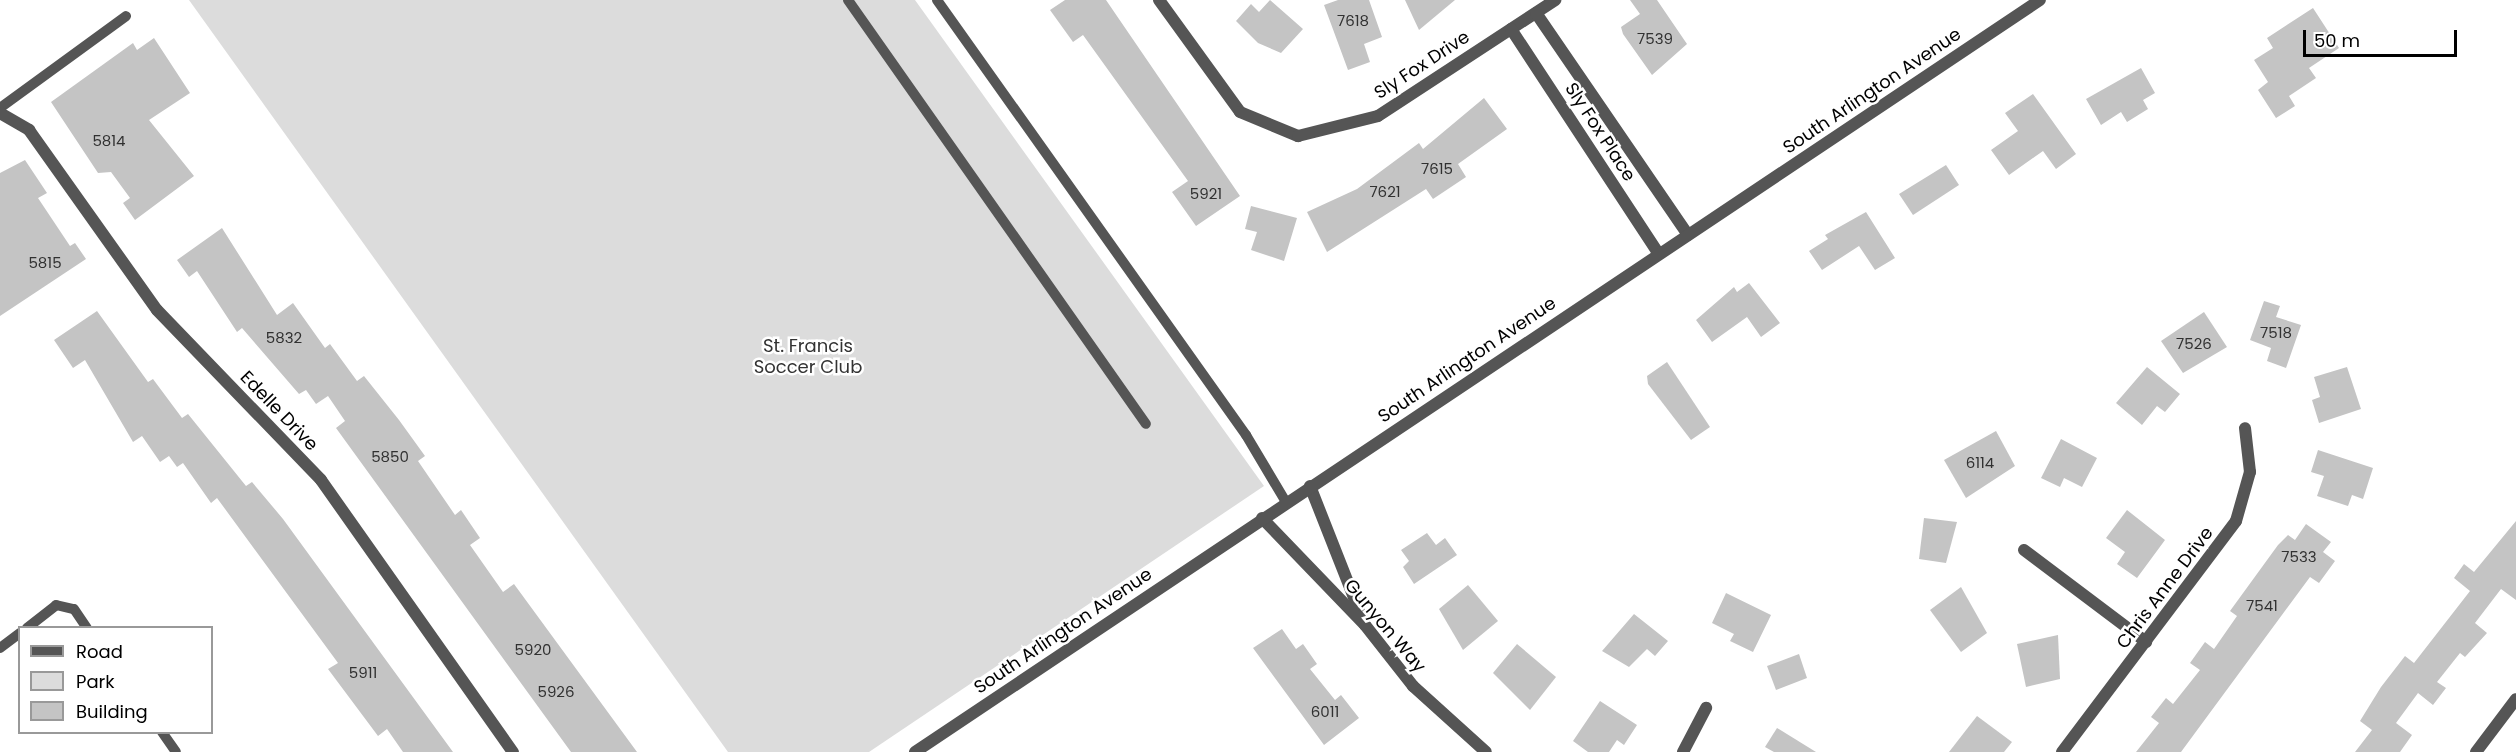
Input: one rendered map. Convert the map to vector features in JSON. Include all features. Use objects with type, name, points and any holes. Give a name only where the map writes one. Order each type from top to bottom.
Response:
[{"type":"street","name":"Sly Fox Drive","points":[[1159,0],[1240,112],[1298,136],[1378,116],[1555,0]]},
{"type":"street","name":"South Arlington Avenue","points":[[915,752],[2040,0]]},
{"type":"street","name":"Sly Fox Place","points":[[1536,13],[1688,235]]},
{"type":"street","name":"Sly Fox Place","points":[[1510,29],[1659,254]]},
{"type":"street","name":"Edelle Drive","points":[[0,113],[29,130],[157,310],[321,480],[513,752]]},
{"type":"street","name":"Chris Anne Drive","points":[[2062,752],[2236,521],[2250,472],[2245,428]]},
{"type":"street","points":[[1310,486],[1365,625]]},
{"type":"street","name":"Gunyon Way","points":[[1262,518],[1365,625],[1413,686],[1486,752]]},
{"type":"street","points":[[2024,550],[2146,642]]},
{"type":"street","points":[[2476,752],[2516,699]]},
{"type":"street","points":[[1683,752],[1706,708]]},
{"type":"lane","points":[[848,0],[1146,424]]},
{"type":"lane","points":[[937,0],[1246,435],[1286,502]]},
{"type":"lane","points":[[0,108],[126,16]]},
{"type":"lane","points":[[28,626],[56,605],[75,609],[86,626]]},
{"type":"lane","points":[[0,648],[18,634]]},
{"type":"lane","points":[[163,734],[176,752]]},
{"type":"green space","name":"St. Francis Soccer Club","points":[[189,0],[915,0],[1264,486],[869,752],[728,752]]},
{"type":"building","points":[[1065,0],[1106,0],[1240,196],[1196,226],[1172,192],[1188,181],[1083,35],[1073,42],[1050,10]]},
{"type":"building","points":[[1270,0],[1303,29],[1281,53],[1258,43],[1236,21],[1251,4],[1259,12]]},
{"type":"building","points":[[1338,0],[1369,0],[1382,37],[1364,44],[1370,62],[1348,70],[1324,5]]},
{"type":"building","points":[[1405,0],[1455,0],[1419,30]]},
{"type":"building","points":[[1630,0],[1657,0],[1687,44],[1652,75],[1623,34],[1621,27],[1640,14]]},
{"type":"building","points":[[2313,8],[2339,48],[2309,68],[2316,78],[2289,96],[2295,106],[2276,118],[2258,90],[2268,82],[2254,60],[2273,48],[2267,38]]},
{"type":"building","points":[[154,38],[190,93],[149,120],[194,176],[135,220],[123,203],[130,198],[111,172],[98,173],[51,102],[133,43],[137,50]]},
{"type":"building","points":[[2141,68],[2155,93],[2143,100],[2148,109],[2127,122],[2121,112],[2101,125],[2086,99]]},
{"type":"building","points":[[2033,94],[2076,154],[2056,169],[2043,151],[2009,175],[1991,150],[2018,131],[2005,113]]},
{"type":"building","points":[[1484,98],[1507,129],[1458,164],[1466,177],[1433,199],[1426,189],[1327,252],[1307,212],[1357,189],[1419,143],[1423,149]]},
{"type":"building","points":[[25,160],[47,193],[38,198],[70,246],[75,243],[86,259],[0,316],[0,173]]},
{"type":"building","points":[[1946,165],[1959,185],[1913,215],[1899,194]]},
{"type":"building","points":[[1251,206],[1297,218],[1284,261],[1251,250],[1257,232],[1245,229]]},
{"type":"building","points":[[1866,212],[1895,258],[1875,270],[1859,246],[1822,270],[1809,251],[1828,239],[1825,235]]},
{"type":"building","points":[[222,228],[277,315],[293,303],[325,348],[330,344],[357,381],[364,376],[399,420],[425,456],[418,461],[455,515],[461,510],[480,538],[470,545],[503,592],[514,584],[637,752],[571,752],[336,428],[345,421],[328,396],[316,404],[306,390],[299,394],[242,328],[237,332],[197,271],[189,277],[177,260]]},
{"type":"building","points":[[1749,283],[1780,323],[1761,337],[1747,317],[1712,342],[1696,320],[1734,287],[1737,292]]},
{"type":"building","points":[[2264,301],[2280,306],[2276,317],[2301,325],[2286,368],[2267,361],[2271,348],[2250,340]]},
{"type":"building","points":[[97,311],[148,382],[153,379],[182,418],[188,414],[246,486],[252,482],[283,519],[453,752],[403,752],[387,729],[378,736],[328,669],[338,663],[217,498],[211,503],[183,463],[177,467],[169,456],[160,462],[142,436],[133,442],[85,360],[73,368],[54,340]]},
{"type":"building","points":[[2204,312],[2227,347],[2183,373],[2161,341]]},
{"type":"building","points":[[1667,362],[1710,427],[1691,440],[1648,384],[1647,376]]},
{"type":"building","points":[[2147,367],[2180,394],[2165,412],[2157,406],[2142,425],[2116,403]]},
{"type":"building","points":[[2347,367],[2361,409],[2319,423],[2312,400],[2320,397],[2314,377]]},
{"type":"building","points":[[1996,431],[2015,466],[1966,498],[1944,460]]},
{"type":"building","points":[[2061,439],[2097,458],[2082,487],[2064,478],[2060,487],[2041,478]]},
{"type":"building","points":[[2318,450],[2373,468],[2363,499],[2352,495],[2348,506],[2317,496],[2324,476],[2311,472]]},
{"type":"building","points":[[2127,510],[2165,540],[2137,578],[2117,564],[2125,552],[2106,538]]},
{"type":"building","points":[[1924,518],[1957,522],[1946,563],[1919,559]]},
{"type":"building","points":[[2516,521],[2516,600],[2501,589],[2475,623],[2487,633],[2465,657],[2460,653],[2437,682],[2446,688],[2433,705],[2418,693],[2396,723],[2412,735],[2400,752],[2355,752],[2372,730],[2360,721],[2381,687],[2405,656],[2414,663],[2470,591],[2454,578],[2464,564],[2474,572]]},
{"type":"building","points":[[2306,524],[2331,542],[2323,552],[2335,561],[2319,583],[2310,577],[2181,752],[2136,752],[2159,723],[2151,717],[2166,698],[2173,704],[2200,670],[2190,663],[2205,642],[2214,649],[2237,616],[2230,611],[2278,545],[2288,535],[2295,540]]},
{"type":"building","points":[[1427,533],[1436,545],[1445,538],[1457,555],[1414,584],[1403,567],[1409,561],[1401,550]]},
{"type":"building","points":[[1468,585],[1498,621],[1463,650],[1439,609]]},
{"type":"building","points":[[1961,587],[1987,633],[1961,652],[1930,610]]},
{"type":"building","points":[[1726,593],[1771,615],[1753,652],[1730,641],[1734,634],[1712,623]]},
{"type":"building","points":[[1634,614],[1668,641],[1655,656],[1647,649],[1629,667],[1602,651]]},
{"type":"building","points":[[1282,629],[1296,649],[1303,644],[1317,664],[1310,669],[1335,700],[1341,695],[1359,718],[1324,745],[1253,648]]},
{"type":"building","points":[[2058,635],[2060,679],[2026,687],[2017,644]]},
{"type":"building","points":[[1517,644],[1556,677],[1530,710],[1493,673]]},
{"type":"building","points":[[1799,654],[1807,678],[1776,690],[1767,666]]},
{"type":"building","points":[[1600,701],[1637,725],[1624,745],[1617,740],[1609,752],[1588,752],[1573,741]]},
{"type":"building","points":[[1977,716],[2012,742],[2004,752],[1949,752]]},
{"type":"building","points":[[1777,728],[1816,752],[1774,752],[1765,747]]}]
